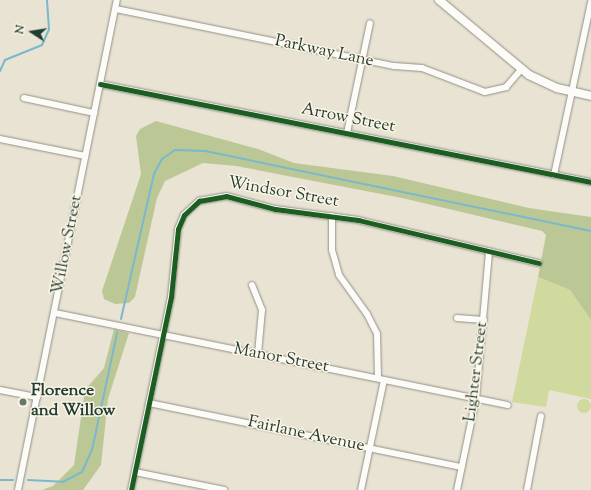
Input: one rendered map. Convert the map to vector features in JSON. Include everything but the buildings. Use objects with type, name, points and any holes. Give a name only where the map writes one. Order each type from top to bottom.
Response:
[{"type":"main road","points":[[439,0],[521,70],[570,92],[591,96]]},
{"type":"street","name":"Willow Street","points":[[18,490],[55,313],[117,0]]},
{"type":"street","points":[[554,175],[570,92],[591,2]]},
{"type":"street","name":"Parkway Lane","points":[[116,9],[362,60],[422,68],[485,92],[506,87],[521,70]]},
{"type":"street","points":[[347,133],[370,23]]},
{"type":"street","name":"Arrow Street","points":[[100,84],[591,182]]},
{"type":"street","points":[[24,98],[94,113]]},
{"type":"street","points":[[0,139],[85,156]]},
{"type":"street","name":"Windsor Street","points":[[131,490],[173,283],[178,229],[194,204],[208,198],[226,196],[275,209],[332,216],[539,263]]},
{"type":"street","points":[[332,216],[332,250],[339,276],[378,334],[381,379],[370,448],[361,490]]},
{"type":"street","name":"Lighter Street","points":[[457,490],[476,398],[489,252]]},
{"type":"street","points":[[252,285],[262,310],[258,354]]},
{"type":"street","name":"Manor Street","points":[[55,313],[508,405]]},
{"type":"street","points":[[457,318],[484,320]]},
{"type":"street","points":[[0,390],[37,397]]},
{"type":"street","name":"Fairlane Avenue","points":[[149,403],[462,467]]},
{"type":"street","points":[[527,490],[541,416]]},
{"type":"street","points":[[135,472],[224,490]]},
{"type":"green space","points":[[156,121],[258,149],[294,163],[393,176],[529,208],[591,217],[591,320],[570,290],[538,277],[546,235],[542,231],[402,198],[236,166],[203,163],[165,181],[157,198],[135,297],[129,303],[115,304],[104,299],[102,291],[141,174],[136,136],[140,129]]},
{"type":"green space","points":[[538,277],[570,290],[591,320],[591,399],[549,390],[546,407],[512,402]]},
{"type":"green space","points":[[114,329],[129,333],[108,399],[101,465],[83,490],[42,490],[53,486],[74,465],[85,390],[104,368]]},
{"type":"green space","points":[[584,399],[589,401],[591,406],[589,411],[584,413],[579,411],[577,406],[579,401]]},
{"type":"waterway","points":[[0,71],[5,60],[42,45],[49,29],[47,0]]},
{"type":"waterway","points":[[121,319],[154,174],[162,159],[175,150],[205,151],[591,231]]},
{"type":"waterway","points":[[28,480],[63,482],[82,472],[92,450],[117,333]]},
{"type":"waterway","points":[[0,480],[13,480]]},
{"type":"cycle path","points":[[100,84],[591,182]]},
{"type":"cycle path","points":[[131,490],[171,297],[178,229],[184,215],[199,201],[226,196],[275,209],[358,220],[539,263]]},
{"type":"place","name":"Florence and Willow","points":[[23,402]]}]
